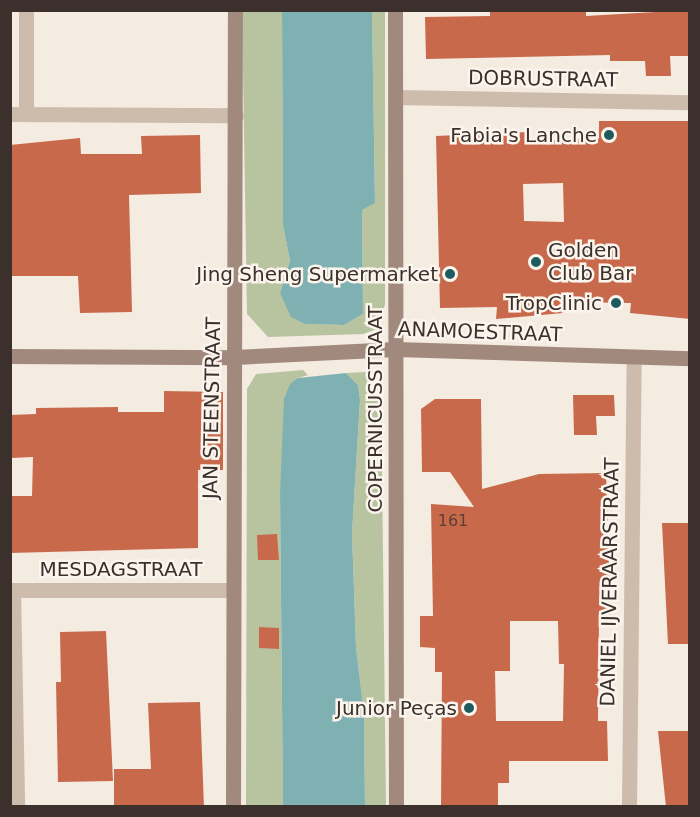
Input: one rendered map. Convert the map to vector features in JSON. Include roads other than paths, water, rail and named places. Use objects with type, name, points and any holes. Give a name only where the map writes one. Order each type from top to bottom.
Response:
[{"type":"street","points":[[27,10],[18,114],[236,115]]},
{"type":"street","name":"JAN STEENSTRAAT","points":[[233,807],[231,590],[236,10]]},
{"type":"street","name":"COPERNICUSSTRAAT","points":[[395,10],[396,807]]},
{"type":"street","name":"DOBRUSTRAAT","points":[[395,97],[690,102]]},
{"type":"street","name":"ANAMOESTRAAT","points":[[10,356],[234,357],[396,350],[690,358]]},
{"type":"street","name":"DANIEL IJVERAARSTRAAT","points":[[629,807],[633,357]]},
{"type":"street","points":[[12,590],[17,807]]},
{"type":"street","name":"MESDAGSTRAAT","points":[[12,590],[231,590]]},
{"type":"water","points":[[282,11],[372,11],[375,203],[362,210],[363,314],[344,325],[305,324],[291,317],[280,293],[290,261],[283,225]]},
{"type":"water","points":[[346,373],[358,385],[360,400],[352,533],[356,647],[364,714],[365,806],[283,806],[280,493],[284,399],[290,384],[298,378]]},
{"type":"place","name":"Fabia's Lanche","points":[[609,135]]},
{"type":"place","name":"Golden Club Bar","points":[[536,262]]},
{"type":"place","name":"Jing Sheng Supermarket","points":[[450,274]]},
{"type":"place","name":"TropClinic","points":[[616,303]]},
{"type":"place","name":"Junior Peças","points":[[469,708]]}]
